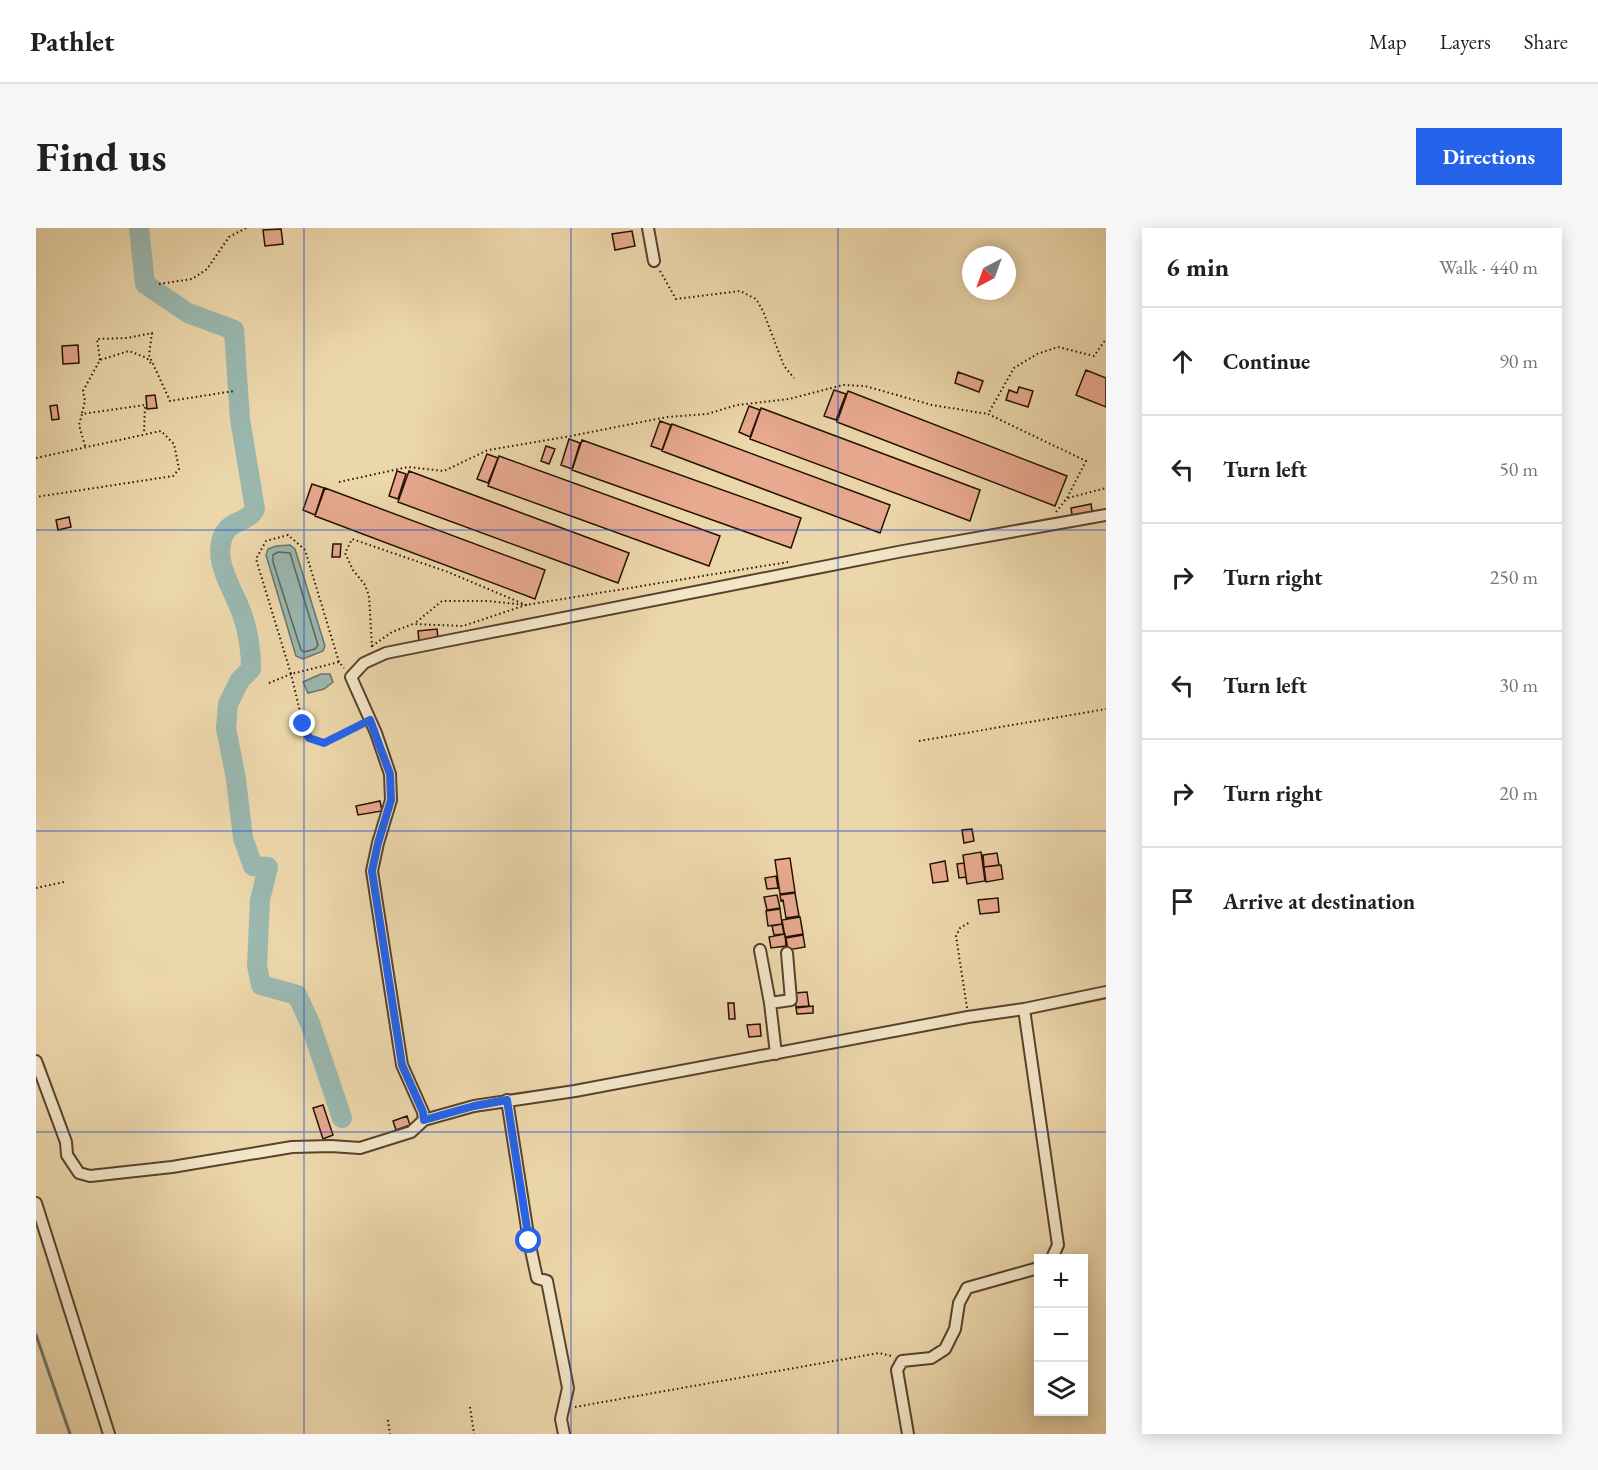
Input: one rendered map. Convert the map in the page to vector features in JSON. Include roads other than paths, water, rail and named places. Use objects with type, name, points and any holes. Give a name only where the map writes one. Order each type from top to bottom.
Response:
[{"type":"street","points":[[648,228],[654,261]]},
{"type":"street","points":[[424,1120],[423,1112],[402,1065],[372,871],[391,800],[390,774],[351,677],[364,663],[386,653],[446,641],[800,571],[1106,515]]},
{"type":"street","points":[[760,950],[776,1054]]},
{"type":"street","points":[[770,1004],[791,1000],[787,953]]},
{"type":"street","points":[[36,1061],[66,1142],[67,1155],[79,1173],[90,1176],[172,1167],[292,1147],[360,1148],[411,1132],[424,1120],[474,1106],[575,1091],[1106,992]]},
{"type":"street","points":[[1024,1009],[1058,1245],[1054,1254]]},
{"type":"street","points":[[507,1100],[529,1241],[537,1278],[547,1281],[568,1388],[561,1419],[564,1434]]},
{"type":"street","points":[[36,1203],[109,1434]]},
{"type":"street","points":[[908,1434],[897,1370],[902,1361],[931,1358],[945,1349],[954,1329],[959,1303],[967,1288],[1034,1269]]},
{"type":"water","points":[[290,545],[295,549],[325,646],[323,651],[303,659],[296,656],[266,555],[268,549]]},
{"type":"water","points":[[321,674],[330,674],[333,682],[324,689],[308,693],[303,682]]},
{"type":"waterway","points":[[139,228],[145,284],[188,313],[234,330],[240,419],[255,509],[249,516],[227,529],[221,544],[222,564],[244,621],[251,662],[251,669],[240,680],[228,704],[226,728],[236,779],[243,838],[253,866],[268,867],[260,900],[257,966],[261,985],[297,995],[310,1023],[342,1118]]},
{"type":"waterway","points":[[36,1335],[70,1434]]}]
